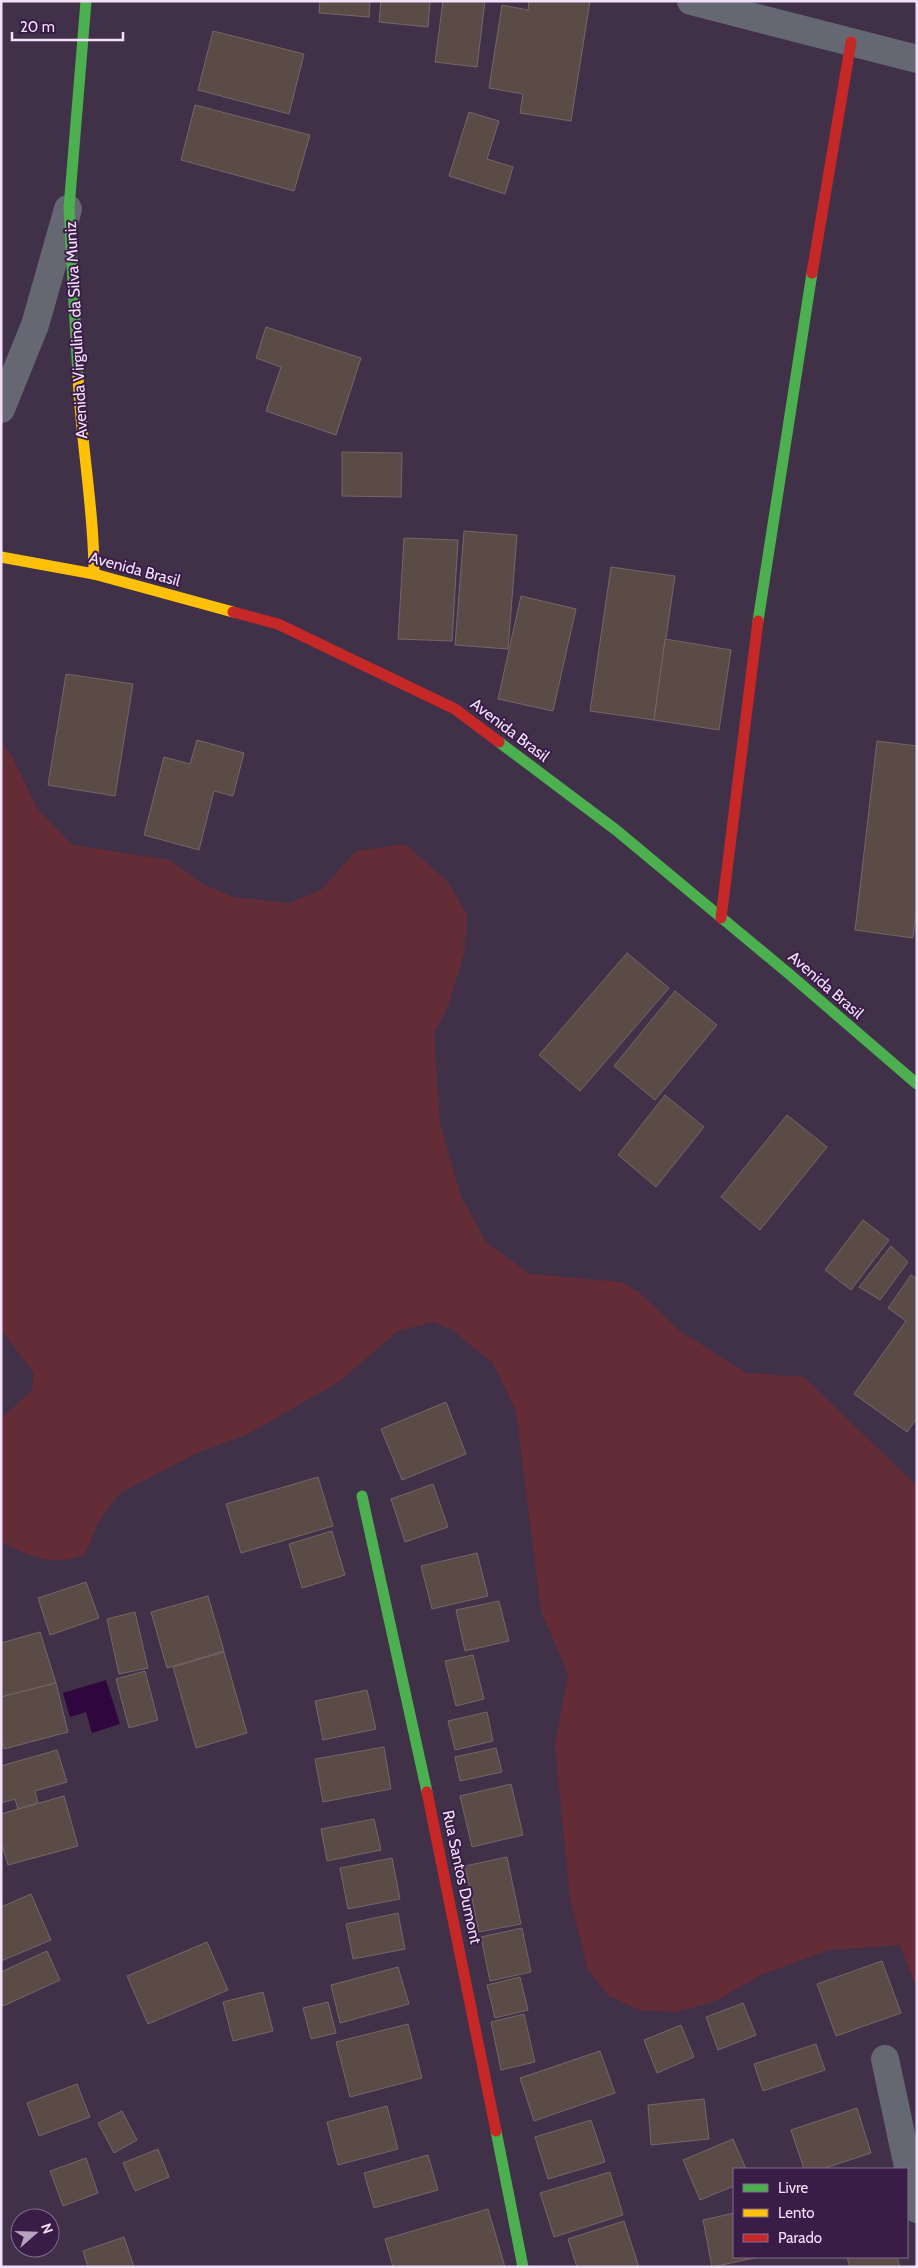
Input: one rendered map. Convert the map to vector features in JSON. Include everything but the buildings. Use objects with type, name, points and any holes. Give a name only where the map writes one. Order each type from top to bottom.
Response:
[{"type":"street","points":[[69,208],[86,1]]},
{"type":"street","points":[[691,1],[917,59]]},
{"type":"street","points":[[722,918],[749,679],[793,390],[851,42]]},
{"type":"street","name":"Avenida Virgulino da Silva Muniz","points":[[1,409],[35,325],[69,208]]},
{"type":"street","name":"Avenida Virgulino da Silva Muniz","points":[[69,208],[80,424],[94,538],[94,574]]},
{"type":"street","name":"Avenida Brasil","points":[[1,557],[94,574],[278,624],[455,709],[616,830],[917,1084]]},
{"type":"street","name":"Rua Santos Dumont","points":[[362,1496],[449,1893],[523,2267]]},
{"type":"street","points":[[884,2059],[908,2168]]},
{"type":"street","points":[[908,2168],[917,2209]]},
{"type":"shaded area","points":[[1,741],[13,758],[37,808],[72,845],[170,860],[201,883],[233,897],[289,903],[321,890],[356,851],[405,844],[447,881],[467,914],[465,950],[448,1007],[434,1033],[440,1124],[461,1196],[486,1242],[530,1274],[621,1282],[639,1292],[680,1331],[746,1373],[804,1377],[917,1486],[917,1990],[900,1945],[828,1950],[761,1975],[713,2002],[676,2012],[640,2010],[609,1996],[588,1970],[570,1899],[555,1745],[568,1674],[541,1611],[516,1411],[493,1363],[451,1329],[433,1322],[398,1331],[339,1382],[246,1435],[197,1453],[120,1493],[99,1521],[85,1554],[63,1560],[52,1560],[32,1556],[1,1542],[1,1419],[32,1390],[34,1373],[1,1330]]},
{"type":"shaded area","points":[[106,1680],[120,1724],[92,1733],[86,1712],[70,1717],[63,1693]]},
{"type":"traffic: fast","points":[[78,377],[69,208],[86,1]]},
{"type":"traffic: fast","points":[[758,621],[812,273]]},
{"type":"traffic: fast","points":[[499,742],[616,830],[788,973],[917,1084]]},
{"type":"traffic: fast","points":[[362,1496],[427,1792]]},
{"type":"traffic: fast","points":[[496,2131],[523,2267]]},
{"type":"traffic: slow","points":[[78,377],[92,525],[94,574]]},
{"type":"traffic: slow","points":[[1,557],[94,574],[233,612]]},
{"type":"traffic: jam","points":[[812,273],[851,42]]},
{"type":"traffic: jam","points":[[233,612],[278,624],[455,709],[499,742]]},
{"type":"traffic: jam","points":[[721,918],[758,621]]},
{"type":"traffic: jam","points":[[427,1792],[496,2131]]}]
